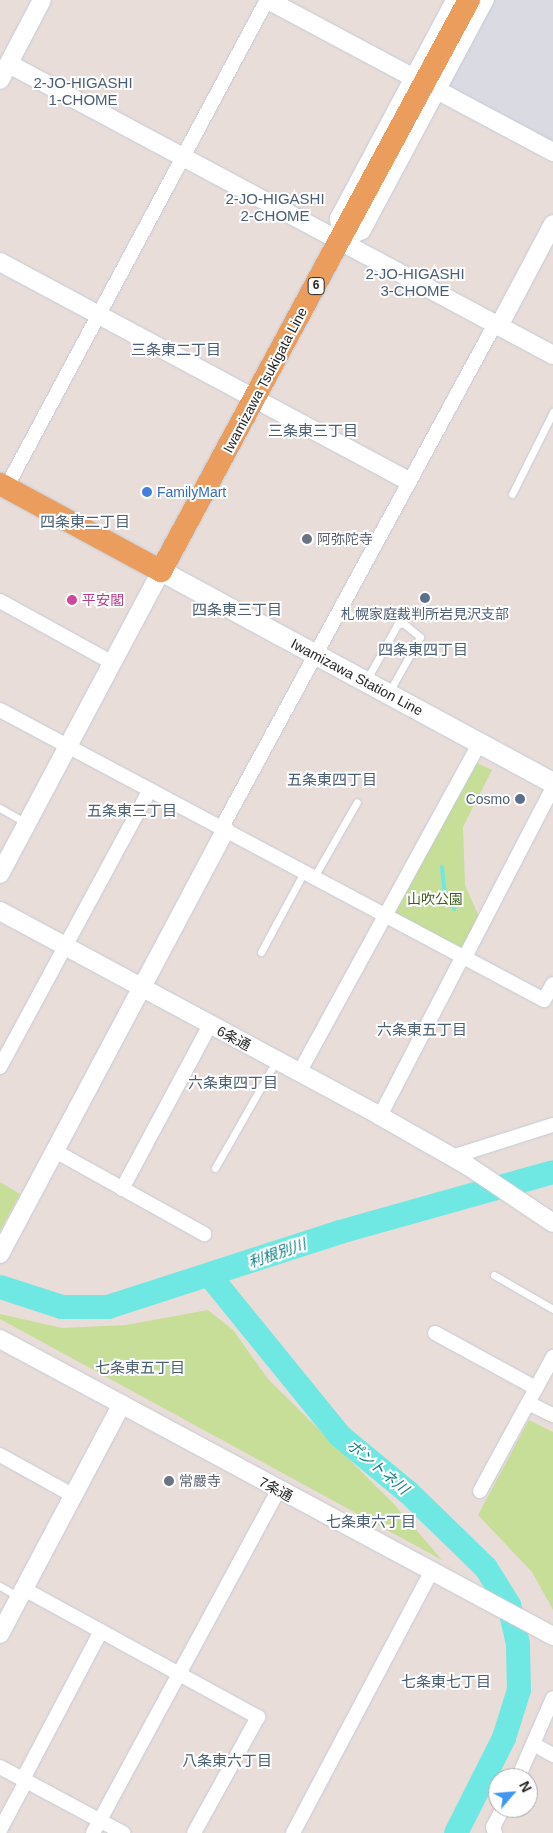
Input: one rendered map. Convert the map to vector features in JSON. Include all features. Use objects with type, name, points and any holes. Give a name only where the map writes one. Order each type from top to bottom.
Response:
[{"type":"main road","name":"Iwamizawa Tsukigata Line","points":[[161,571],[256,399],[469,0]]},
{"type":"main road","points":[[2,490],[161,571]]},
{"type":"main road","name":"Iwamizawa Station Line","points":[[161,571],[553,783]]},
{"type":"street","points":[[0,80],[4,61],[42,0]]},
{"type":"street","points":[[2,490],[100,314],[267,0],[414,78]]},
{"type":"street","points":[[340,242],[337,218],[414,78],[453,0]]},
{"type":"street","points":[[340,242],[363,232],[437,90],[488,0]]},
{"type":"street","points":[[4,61],[553,355]]},
{"type":"street","points":[[437,90],[553,152]]},
{"type":"street","points":[[2,1249],[142,988],[314,654],[408,481],[553,224]]},
{"type":"street","points":[[0,262],[408,481]]},
{"type":"street","points":[[0,874],[161,571]]},
{"type":"street","points":[[0,601],[113,663]]},
{"type":"street","points":[[0,710],[223,828],[463,959],[549,1002],[553,984]]},
{"type":"street","points":[[299,1073],[480,744]]},
{"type":"street","points":[[380,1116],[553,787]]},
{"type":"street","points":[[0,1067],[150,790]]},
{"type":"street","name":"6条通","points":[[0,911],[380,1116],[468,1166],[532,1207],[553,1223]]},
{"type":"street","points":[[122,1189],[210,1025]]},
{"type":"street","points":[[452,1157],[553,1125]]},
{"type":"street","points":[[55,1151],[204,1234]]},
{"type":"street","points":[[435,1333],[536,1388]]},
{"type":"street","name":"7条通","points":[[0,1339],[278,1491],[553,1636]]},
{"type":"street","points":[[480,1492],[553,1357]]},
{"type":"street","points":[[528,1403],[553,1416]]},
{"type":"street","points":[[0,1634],[122,1404]]},
{"type":"street","points":[[0,1455],[74,1496]]},
{"type":"street","points":[[97,1827],[278,1491]]},
{"type":"street","points":[[292,1833],[431,1572]]},
{"type":"street","points":[[22,1593],[101,1631],[258,1717],[194,1833]]},
{"type":"street","points":[[0,1830],[101,1631]]},
{"type":"street","points":[[523,1768],[535,1745],[553,1698]]},
{"type":"street","points":[[535,1745],[553,1755]]},
{"type":"street","points":[[0,1767],[24,1780],[97,1827],[123,1833]]},
{"type":"street","points":[[495,1833],[493,1827],[498,1818]]},
{"type":"lane","points":[[512,494],[553,412]]},
{"type":"lane","points":[[366,682],[396,625],[403,623],[420,637],[388,694]]},
{"type":"lane","points":[[261,952],[357,802]]},
{"type":"lane","points":[[0,808],[28,823]]},
{"type":"lane","points":[[215,1168],[276,1061]]},
{"type":"lane","points":[[494,1275],[553,1309]]},
{"type":"lane","points":[[0,1586],[22,1593]]},
{"type":"shaded area","points":[[493,0],[553,0],[553,147],[445,89]]},
{"type":"green space","name":"山吹公園","points":[[477,763],[492,770],[463,827],[465,885],[480,919],[464,950],[393,912]]},
{"type":"green space","points":[[0,1182],[20,1194],[0,1231]]},
{"type":"green space","points":[[208,1310],[233,1330],[268,1379],[393,1503],[442,1560],[0,1319],[0,1314],[62,1328],[126,1325]]},
{"type":"green space","points":[[529,1420],[553,1432],[553,1610],[532,1572],[478,1515]]},
{"type":"waterway","points":[[442,867],[445,896],[454,909]]},
{"type":"waterway","name":"利根別川","points":[[0,1287],[62,1307],[108,1307],[340,1232],[553,1172]]},
{"type":"waterway","name":"ポントネ川","points":[[210,1276],[340,1436],[409,1493],[486,1568],[509,1605],[518,1644],[519,1690],[504,1738],[456,1833]]},
{"type":"place","name":"FamilyMart","points":[[147,492]]},
{"type":"place","name":"阿弥陀寺","points":[[307,539]]},
{"type":"place","name":"札幌家庭裁判所岩見沢支部","points":[[425,598]]},
{"type":"place","name":"平安閣","points":[[72,600]]},
{"type":"place","name":"Cosmo","points":[[520,799]]},
{"type":"place","name":"常嚴寺","points":[[169,1481]]},
{"type":"district","name":"2-JO-HIGASHI 1-CHOME","points":[[83,90]]},
{"type":"district","name":"2-JO-HIGASHI 2-CHOME","points":[[275,206]]},
{"type":"district","name":"2-JO-HIGASHI 3-CHOME","points":[[415,282]]},
{"type":"district","name":"三条東二丁目","points":[[176,350]]},
{"type":"district","name":"三条東三丁目","points":[[313,431]]},
{"type":"district","name":"四条東二丁目","points":[[85,522]]},
{"type":"district","name":"四条東三丁目","points":[[237,610]]},
{"type":"district","name":"四条東四丁目","points":[[423,650]]},
{"type":"district","name":"五条東四丁目","points":[[332,780]]},
{"type":"district","name":"五条東三丁目","points":[[132,811]]},
{"type":"district","name":"六条東五丁目","points":[[422,1030]]},
{"type":"district","name":"六条東四丁目","points":[[233,1083]]},
{"type":"district","name":"七条東五丁目","points":[[140,1368]]},
{"type":"district","name":"七条東六丁目","points":[[371,1522]]},
{"type":"district","name":"七条東七丁目","points":[[446,1682]]},
{"type":"district","name":"八条東六丁目","points":[[227,1761]]}]
